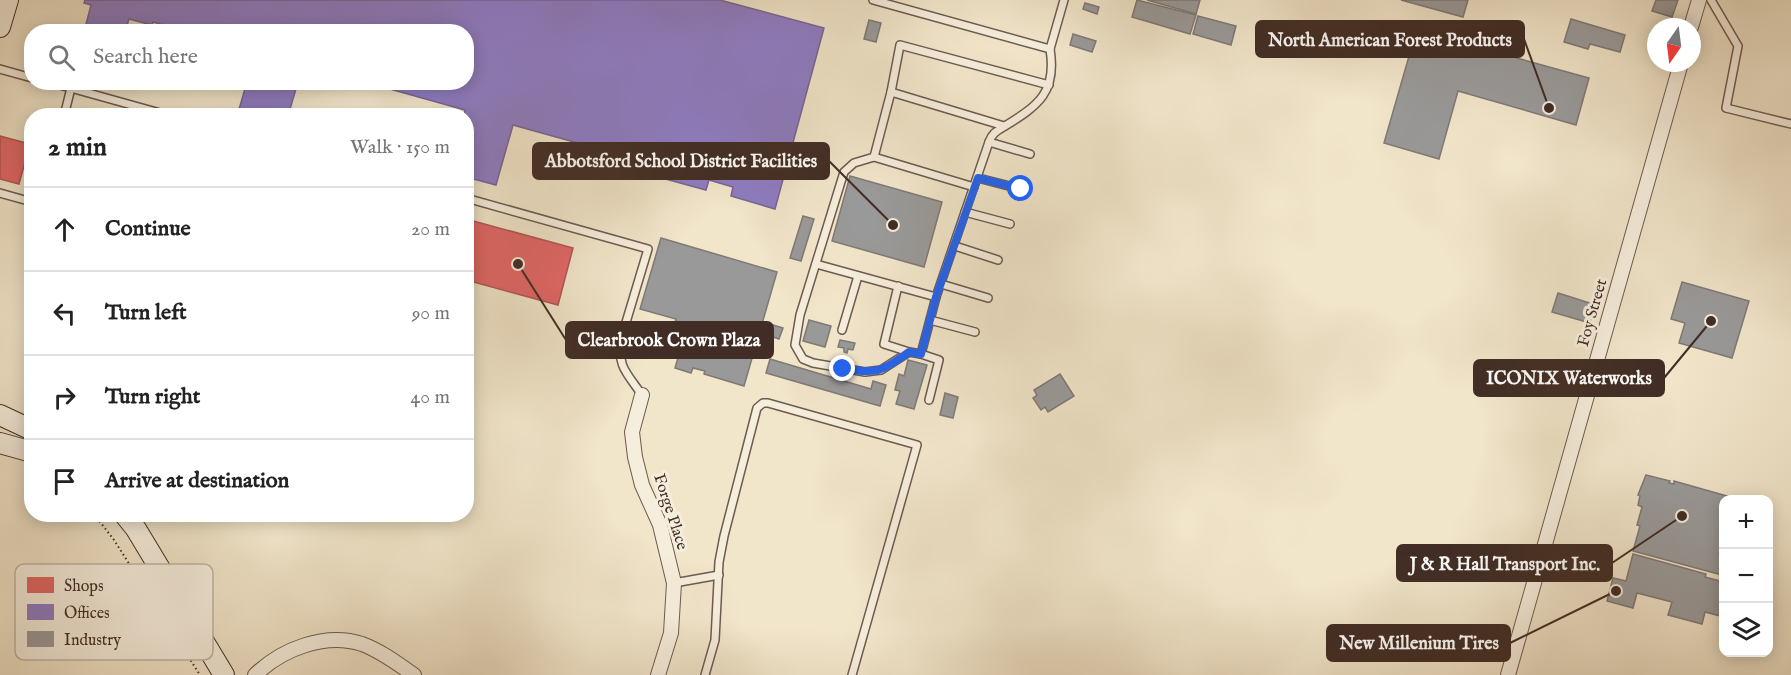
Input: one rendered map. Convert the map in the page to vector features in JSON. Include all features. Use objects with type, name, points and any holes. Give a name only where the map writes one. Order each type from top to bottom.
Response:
[{"type":"main road","points":[[0,27],[8,0]]},
{"type":"main road","points":[[0,415],[24,426]]},
{"type":"main road","points":[[0,430],[24,440]]},
{"type":"main road","points":[[0,443],[24,450]]},
{"type":"main road","points":[[130,522],[157,564]]},
{"type":"main road","points":[[213,657],[224,675]]},
{"type":"street","points":[[1694,18],[1699,0]]},
{"type":"street","name":"Foy Street","points":[[1508,675],[1678,72]]},
{"type":"street","name":"Forge Place","points":[[642,394],[632,432],[635,457],[642,485],[660,525],[674,583],[671,633],[658,675]]},
{"type":"street","points":[[255,675],[271,662],[301,645],[329,640],[361,644],[386,656],[414,675]]},
{"type":"lane","points":[[873,0],[1050,49]]},
{"type":"lane","points":[[921,354],[936,297],[992,135],[1045,96],[1052,78],[1053,63],[1050,49],[1064,0]]},
{"type":"lane","points":[[1711,0],[1738,46],[1725,108],[1791,124]]},
{"type":"lane","points":[[874,157],[891,92],[900,45],[1049,85]]},
{"type":"lane","points":[[0,69],[24,76]]},
{"type":"lane","points":[[66,108],[70,90]]},
{"type":"lane","points":[[78,90],[142,108]]},
{"type":"lane","points":[[891,92],[1004,126]]},
{"type":"lane","points":[[989,142],[1030,154]]},
{"type":"lane","points":[[909,352],[881,370],[865,372],[813,363],[803,359],[795,345],[801,315],[844,172],[854,163],[874,157],[974,187]]},
{"type":"lane","points":[[978,178],[1021,189]]},
{"type":"lane","points":[[0,193],[24,200]]},
{"type":"lane","points":[[474,200],[648,249],[621,339],[619,355],[623,369],[642,394]]},
{"type":"lane","points":[[965,212],[1010,224]]},
{"type":"lane","points":[[955,246],[998,260]]},
{"type":"lane","points":[[816,264],[936,297]]},
{"type":"lane","points":[[842,330],[858,276]]},
{"type":"lane","points":[[941,284],[988,298]]},
{"type":"lane","points":[[898,286],[884,344],[939,360],[929,400]]},
{"type":"lane","points":[[930,320],[975,332]]},
{"type":"lane","points":[[705,675],[715,640],[719,562],[729,515],[757,408],[763,403],[917,445],[852,675]]},
{"type":"lane","points":[[674,583],[719,575]]},
{"type":"path","points":[[100,522],[129,564]]},
{"type":"path","points":[[190,660],[200,675]]},
{"type":"building: Shops","points":[[0,136],[24,142],[24,166],[19,184],[0,179]]},
{"type":"building: Shops","points":[[474,221],[573,248],[558,305],[474,282]]},
{"type":"building: Offices","points":[[85,0],[720,0],[824,28],[775,209],[731,196],[733,187],[709,180],[706,190],[614,165],[617,154],[513,125],[496,185],[474,179],[474,108],[458,108],[394,90],[474,90],[474,24],[160,24],[153,22],[148,24],[129,19],[127,24],[86,24],[91,5],[84,3]]},
{"type":"building: Offices","points":[[245,90],[296,90],[290,108],[239,108]]},
{"type":"building: Industry","points":[[1137,0],[1196,15],[1190,34],[1132,17]]},
{"type":"building: Industry","points":[[1147,0],[1200,0],[1196,14]]},
{"type":"building: Industry","points":[[1401,0],[1468,0],[1463,17]]},
{"type":"building: Industry","points":[[1656,0],[1678,0],[1672,17],[1652,11]]},
{"type":"building: Industry","points":[[1085,3],[1099,7],[1097,14],[1083,9]]},
{"type":"building: Industry","points":[[1198,16],[1236,26],[1231,45],[1193,34]]},
{"type":"building: Industry","points":[[1571,19],[1625,35],[1620,52],[1590,44],[1588,49],[1564,42]]},
{"type":"building: Industry","points":[[869,20],[881,23],[876,42],[864,39]]},
{"type":"building: Industry","points":[[1418,25],[1472,40],[1470,45],[1589,78],[1576,125],[1458,91],[1439,159],[1384,143]]},
{"type":"building: Industry","points":[[1073,34],[1096,41],[1092,52],[1070,45]]},
{"type":"building: Industry","points":[[850,176],[942,202],[924,267],[832,241]]},
{"type":"building: Industry","points":[[803,216],[814,219],[801,261],[790,258]]},
{"type":"building: Industry","points":[[661,238],[777,272],[744,386],[704,374],[705,371],[693,368],[691,373],[675,368],[685,334],[672,331],[676,319],[640,309]]},
{"type":"building: Industry","points":[[1682,282],[1749,301],[1732,358],[1679,343],[1685,323],[1671,319]]},
{"type":"building: Industry","points":[[1558,293],[1596,305],[1590,323],[1552,312]]},
{"type":"building: Industry","points":[[809,320],[831,326],[825,347],[803,341]]},
{"type":"building: Industry","points":[[773,325],[783,328],[779,339],[770,336]]},
{"type":"building: Industry","points":[[840,340],[855,343],[853,350],[848,349],[847,353],[844,352],[844,348],[838,347]]},
{"type":"building: Industry","points":[[770,359],[871,389],[873,381],[886,385],[880,406],[766,373]]},
{"type":"building: Industry","points":[[908,360],[927,365],[914,409],[896,404],[900,391],[895,390],[899,374],[904,376]]},
{"type":"building: Industry","points":[[1060,374],[1074,396],[1048,412],[1045,407],[1041,410],[1033,398],[1037,395],[1034,390]]},
{"type":"building: Industry","points":[[945,393],[958,397],[953,418],[940,415]]},
{"type":"building: Industry","points":[[1646,475],[1670,481],[1669,483],[1674,484],[1674,481],[1723,495],[1719,495],[1719,574],[1633,551],[1640,526],[1637,525],[1642,507],[1638,505],[1640,496],[1638,495]]},
{"type":"building: Industry","points":[[1633,554],[1706,574],[1705,577],[1719,581],[1719,616],[1705,612],[1702,624],[1668,615],[1672,602],[1637,593],[1633,608],[1607,601],[1613,578],[1626,581]]},
{"type":"place","name":"North American Forest Products","points":[[1549,108]]},
{"type":"place","name":"Abbotsford School District Facilities","points":[[893,225]]},
{"type":"place","name":"Clearbrook Crown Plaza","points":[[518,264]]},
{"type":"place","name":"ICONIX Waterworks","points":[[1711,321]]},
{"type":"place","name":"J & R Hall Transport Inc.","points":[[1682,516]]},
{"type":"place","name":"New Millenium Tires","points":[[1616,591]]},
{"type":"route","points":[[843,369],[865,372],[881,370],[909,352],[921,354],[936,297],[978,178],[1021,189]]}]
